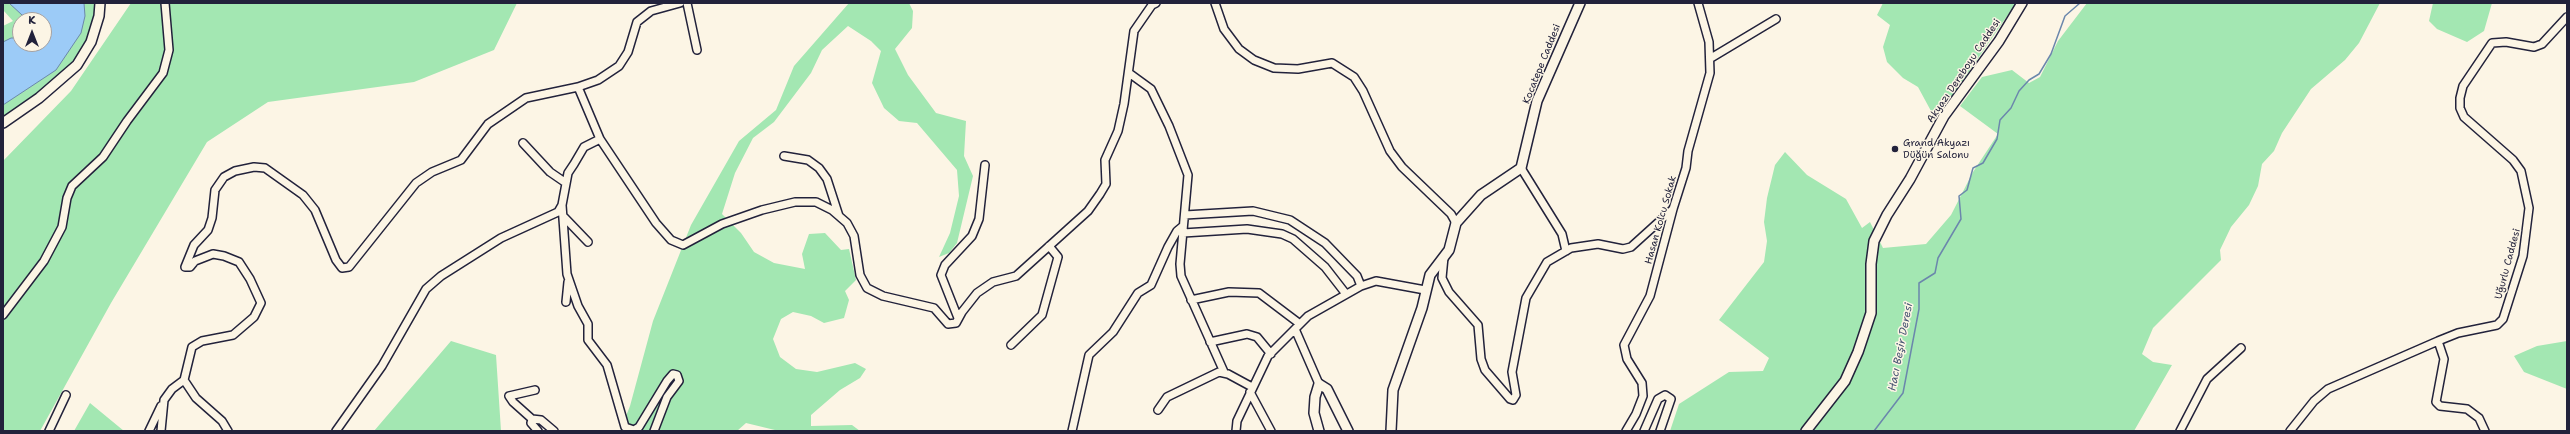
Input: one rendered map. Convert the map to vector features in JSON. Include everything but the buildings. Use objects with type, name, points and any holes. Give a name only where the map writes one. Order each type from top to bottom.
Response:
[{"type":"main road","points":[[3,123],[39,98],[78,65],[91,42],[99,16],[100,3]]},
{"type":"main road","name":"Kocatepe Caddesi","points":[[1520,168],[1537,101],[1580,3]]},
{"type":"main road","name":"Akyazı Dereboyu Caddesi","points":[[1806,431],[1845,381],[1858,352],[1871,313],[1871,264],[1874,241],[1887,215],[1910,179],[1944,116],[1999,41],[2022,3]]},
{"type":"main road","points":[[1391,431],[1393,390],[1422,308],[1425,290],[1430,275],[1449,250],[1456,223],[1481,195],[1520,168]]},
{"type":"main road","points":[[1319,431],[1314,413],[1315,397],[1320,384],[1327,389],[1348,431]]},
{"type":"street","points":[[3,315],[44,261],[62,227],[67,198],[72,186],[103,157],[127,121],[163,74],[169,50],[165,3]]},
{"type":"street","points":[[149,431],[164,400],[172,389],[184,380],[192,347],[202,341],[232,335],[254,317],[261,303],[250,279],[239,262],[224,256],[213,254],[195,261],[190,267],[186,267],[194,245],[208,230],[212,218],[215,190],[224,177],[235,171],[254,167],[265,168],[303,195],[315,210],[336,260],[342,268],[349,267],[416,183],[432,172],[461,160],[488,124],[526,98],[578,87],[598,80],[619,66],[628,52],[637,22],[651,10],[680,3]]},
{"type":"street","points":[[687,3],[697,50]]},
{"type":"street","points":[[578,87],[600,139],[656,223],[671,240],[683,244],[722,224],[795,202],[816,202],[840,216],[847,222],[854,236],[860,275],[867,288],[883,296],[934,308],[948,324],[956,323],[958,318],[977,293],[993,282],[1016,276],[1088,211],[1106,184],[1105,160],[1118,131],[1129,73],[1134,31],[1152,5],[1156,3]]},
{"type":"street","points":[[1215,3],[1224,29],[1239,48],[1254,60],[1274,68],[1298,69],[1332,63],[1354,77],[1363,91],[1390,151],[1402,167],[1451,214],[1456,223]]},
{"type":"street","name":"Hasan Kolcu Sokak","points":[[1626,431],[1636,414],[1643,396],[1642,383],[1626,358],[1624,345],[1650,296],[1673,209],[1686,168],[1688,151],[1710,73],[1711,58],[1698,3]]},
{"type":"street","name":"Uğurlu Caddesi","points":[[2290,431],[2314,401],[2328,389],[2458,333],[2492,326],[2503,319],[2522,256],[2528,226],[2529,208],[2521,171],[2513,160],[2464,118],[2460,108],[2463,86],[2492,43],[2506,42],[2534,47],[2542,44],[2567,17]]},
{"type":"street","points":[[1711,58],[1776,19]]},
{"type":"street","points":[[1129,73],[1150,89],[1169,126],[1188,176],[1180,264],[1181,276],[1224,372],[1251,390],[1271,431]]},
{"type":"street","points":[[566,302],[568,277],[562,205],[568,173],[584,147],[600,139]]},
{"type":"street","points":[[523,143],[550,172],[566,183]]},
{"type":"street","points":[[784,156],[808,160],[819,168],[827,179],[840,216]]},
{"type":"street","points":[[958,318],[941,275],[945,265],[972,236],[979,219],[985,165]]},
{"type":"street","points":[[1520,168],[1562,234],[1566,252]]},
{"type":"street","points":[[336,431],[382,366],[426,289],[441,276],[501,238],[558,212],[562,205]]},
{"type":"street","points":[[1444,257],[1442,278],[1449,292],[1478,325],[1481,359],[1485,370],[1510,399],[1513,400],[1516,395],[1512,372],[1526,298],[1547,262],[1566,252],[1598,244],[1623,249],[1631,247],[1673,209]]},
{"type":"street","points":[[1185,215],[1253,211],[1290,220],[1325,244],[1357,276],[1361,286]]},
{"type":"street","points":[[563,216],[588,242]]},
{"type":"street","points":[[1072,431],[1088,355],[1113,332],[1138,293],[1151,285],[1171,242],[1183,230],[1247,229],[1282,234],[1293,239],[1325,267],[1346,294]]},
{"type":"street","points":[[1011,345],[1042,315],[1058,257],[1049,246]]},
{"type":"street","points":[[568,277],[588,324],[588,340],[607,365],[625,427],[634,430],[639,427],[667,381],[673,374],[677,375],[679,381],[667,397],[654,431]]},
{"type":"street","points":[[1236,431],[1237,421],[1251,390],[1271,354],[1308,316],[1361,286],[1376,281],[1425,290]]},
{"type":"street","points":[[1191,300],[1229,292],[1260,294],[1297,327],[1320,384]]},
{"type":"street","points":[[1210,342],[1247,334],[1257,337],[1271,354]]},
{"type":"street","points":[[2438,341],[2444,359],[2436,402],[2440,406],[2467,409],[2479,418],[2485,431]]},
{"type":"street","points":[[2180,431],[2207,379],[2241,348]]},
{"type":"street","points":[[1158,410],[1167,397],[1219,372],[1224,372]]},
{"type":"street","points":[[184,380],[196,398],[222,421],[228,431]]},
{"type":"street","points":[[535,390],[509,396],[513,402],[532,419],[541,420],[554,431]]},
{"type":"street","points":[[49,431],[66,395]]},
{"type":"street","points":[[1644,431],[1658,399],[1665,395],[1671,399],[1660,431]]},
{"type":"street","points":[[161,431],[164,400]]},
{"type":"street","points":[[532,419],[531,423],[538,431]]},
{"type":"green space","points":[[3,3],[100,3],[99,16],[77,65],[3,123],[3,26],[12,22],[12,52],[52,52],[52,12],[12,12],[12,20],[3,10]]},
{"type":"green space","points":[[131,3],[517,3],[494,50],[414,82],[268,102],[207,142],[111,303],[40,431],[3,431],[3,161],[71,91]]},
{"type":"green space","points":[[849,3],[909,3],[913,11],[912,28],[895,49],[908,75],[936,113],[966,121],[964,156],[973,176],[957,243],[949,253],[939,257],[950,233],[959,196],[957,170],[917,123],[899,121],[884,108],[872,83],[881,51],[871,41],[848,26],[822,50],[811,73],[774,122],[753,138],[735,173],[722,214],[741,233],[754,252],[774,263],[805,269],[802,254],[809,234],[825,233],[841,250],[849,249],[856,280],[845,291],[849,300],[844,318],[824,323],[811,316],[793,312],[781,319],[773,339],[780,357],[796,369],[817,372],[855,363],[866,369],[860,378],[840,390],[811,415],[811,426],[852,425],[860,431],[779,431],[746,423],[737,431],[620,431],[630,406],[653,321],[691,225],[739,141],[776,110],[794,66]]},
{"type":"green space","points":[[1883,3],[2016,3],[1944,108],[1931,111],[1918,87],[1903,78],[1887,62],[1883,47],[1890,25],[1877,15]]},
{"type":"green space","points":[[2087,3],[2380,3],[2359,43],[2345,60],[2311,89],[2282,133],[2274,151],[2262,164],[2258,186],[2249,205],[2231,227],[2220,250],[2221,260],[2153,328],[2142,354],[2153,362],[2172,365],[2134,431],[1670,431],[1679,404],[1729,372],[1763,371],[1769,358],[1719,320],[1764,262],[1767,241],[1764,222],[1767,198],[1775,165],[1785,152],[1807,175],[1846,199],[1862,228],[1870,222],[1883,248],[1926,244],[1951,215],[1973,172],[1998,134],[1960,106],[1982,77],[2012,70],[2029,83],[2040,77],[2058,41]]},
{"type":"green space","points":[[2433,3],[2492,3],[2484,31],[2467,42],[2437,29],[2429,21]]},
{"type":"green space","points":[[451,341],[496,355],[501,431],[374,431]]},
{"type":"green space","points":[[2567,341],[2567,389],[2524,372],[2514,356],[2537,346]]},
{"type":"green space","points":[[90,403],[124,431],[74,431]]},
{"type":"water","points":[[9,3],[84,3],[85,16],[81,33],[56,70],[3,105],[3,42],[12,38],[12,52],[52,52],[52,12],[19,12]]},
{"type":"waterway","name":"Hacı Beşir Deresi","points":[[1874,431],[1903,393],[1919,309],[1919,283],[1935,273],[1938,258],[1961,219],[1959,196],[1967,190],[1973,168],[1983,163],[1997,139],[2000,120],[2011,108],[2019,91],[2029,80],[2039,74],[2051,54],[2065,16],[2080,3]]},
{"type":"place","name":"Grand Akyazı Düğün Salonu","points":[[1895,149]]}]
